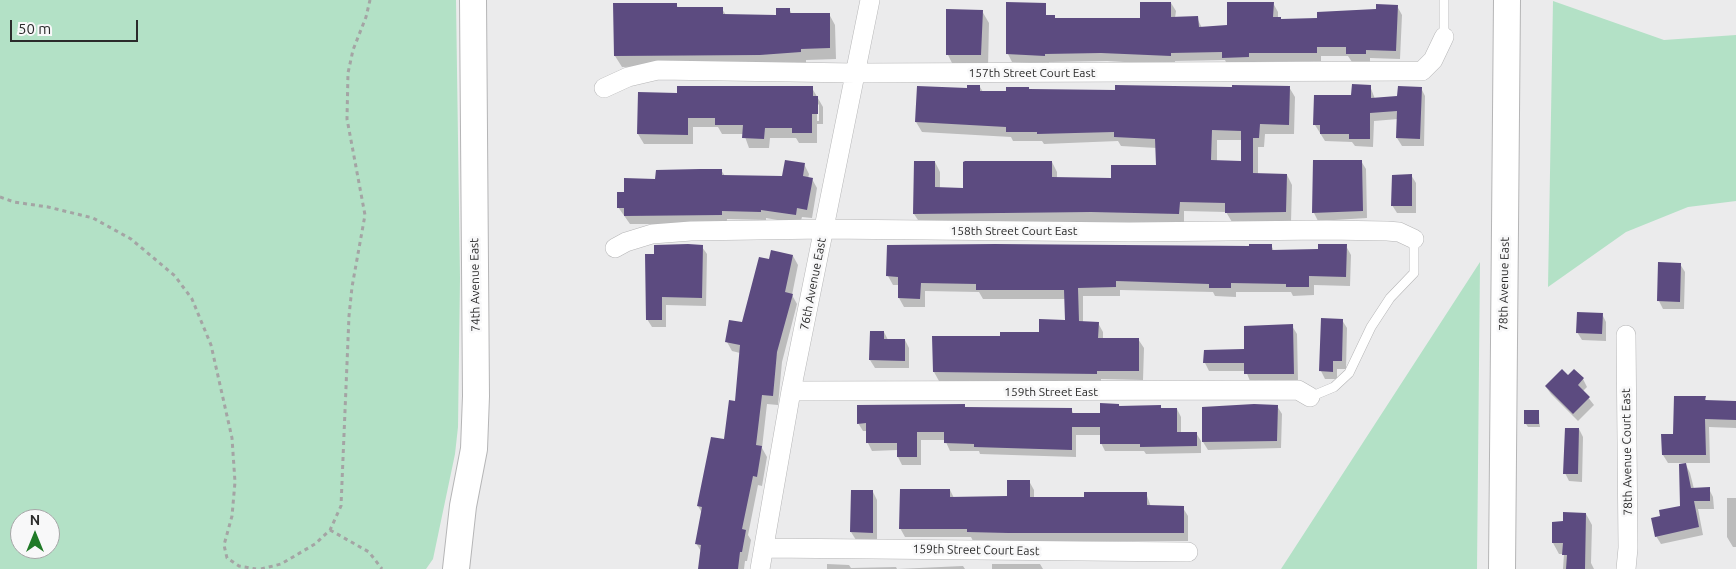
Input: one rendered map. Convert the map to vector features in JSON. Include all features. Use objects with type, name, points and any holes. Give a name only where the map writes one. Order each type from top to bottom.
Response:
[{"type":"street","name":"74th Avenue East","points":[[456,569],[463,506],[474,449],[476,396],[473,0]]},
{"type":"street","name":"76th Avenue East","points":[[760,569],[791,391],[870,0]]},
{"type":"street","name":"78th Avenue East","points":[[1502,569],[1507,0]]},
{"type":"street","name":"157th Street Court East","points":[[604,88],[628,77],[658,70],[855,73],[1422,71],[1433,60],[1444,37]]},
{"type":"street","name":"158th Street Court East","points":[[615,248],[626,242],[652,234],[691,231],[824,229],[1129,232],[1387,231],[1399,232],[1414,239]]},
{"type":"street","name":"78th Avenue Court East","points":[[1626,335],[1628,548],[1626,569]]},
{"type":"street","name":"159th Street East","points":[[791,391],[1298,390],[1310,397]]},
{"type":"street","name":"159th Street Court East","points":[[765,548],[1188,552]]},
{"type":"lane","points":[[1444,0],[1444,37]]},
{"type":"lane","points":[[1310,397],[1334,388],[1349,373],[1371,328],[1390,298],[1414,273],[1414,239]]},
{"type":"path","points":[[261,569],[281,564],[315,544],[330,530],[341,506],[351,297],[364,215],[347,119],[348,73],[353,50],[366,17],[370,0]]},
{"type":"path","points":[[0,197],[14,202],[48,207],[94,218],[130,239],[175,276],[192,299],[210,344],[232,438],[235,482],[232,516],[224,545],[227,558],[239,566],[256,569]]},
{"type":"path","points":[[330,530],[369,552],[382,569]]},
{"type":"green space","points":[[0,0],[456,0],[460,278],[458,427],[455,454],[433,559],[426,569],[0,569]]},
{"type":"green space","points":[[1553,1],[1664,40],[1736,35],[1736,201],[1688,207],[1626,232],[1548,287]]},
{"type":"green space","points":[[1480,262],[1477,569],[1281,569]]},
{"type":"building","points":[[1006,2],[1046,3],[1046,15],[1055,15],[1055,18],[1140,18],[1140,2],[1171,2],[1171,17],[1198,16],[1199,27],[1227,25],[1227,2],[1274,2],[1273,17],[1281,17],[1281,19],[1317,18],[1317,12],[1376,9],[1376,4],[1398,5],[1396,51],[1366,50],[1366,54],[1346,54],[1346,47],[1317,47],[1317,53],[1249,53],[1249,57],[1222,58],[1222,52],[1171,53],[1171,56],[1101,53],[1045,54],[1045,56],[1006,54]]},
{"type":"building","points":[[613,3],[677,3],[677,7],[723,7],[723,14],[776,15],[776,8],[790,8],[790,13],[830,13],[830,48],[801,49],[801,52],[760,55],[614,56]]},
{"type":"building","points":[[946,9],[983,10],[981,55],[946,55]]},
{"type":"building","points":[[1352,84],[1371,85],[1371,98],[1397,96],[1398,86],[1422,87],[1420,139],[1396,138],[1397,111],[1370,113],[1370,139],[1349,139],[1349,134],[1320,134],[1320,125],[1313,125],[1314,95],[1351,95]]},
{"type":"building","points":[[967,85],[980,85],[980,91],[1006,91],[1006,87],[1115,90],[1115,85],[1290,86],[1289,125],[1260,124],[1259,138],[1253,138],[1253,173],[1287,174],[1286,212],[1225,213],[1225,203],[1180,202],[1179,214],[1091,212],[913,214],[914,161],[935,161],[935,187],[963,188],[963,162],[965,161],[1052,161],[1052,177],[1111,178],[1111,165],[1156,165],[1155,139],[1114,137],[1114,132],[1037,134],[1037,132],[1006,132],[1006,127],[915,122],[917,86],[967,88]],"holes":[[[1212,130],[1241,131],[1241,161],[1211,160]]]},
{"type":"building","points":[[677,86],[813,86],[813,96],[818,96],[818,114],[812,114],[812,133],[792,133],[792,128],[765,128],[764,139],[742,138],[743,125],[715,125],[715,118],[688,118],[688,135],[637,134],[638,92],[677,93]]},
{"type":"building","points":[[785,160],[805,163],[803,176],[813,178],[807,210],[797,208],[796,215],[761,210],[761,212],[722,211],[722,215],[624,216],[624,208],[617,208],[617,192],[624,192],[624,178],[655,179],[656,170],[700,169],[722,169],[722,175],[782,176]]},
{"type":"building","points":[[1313,160],[1362,160],[1363,211],[1312,213]]},
{"type":"building","points":[[1412,174],[1412,206],[1391,206],[1392,175]]},
{"type":"building","points":[[1249,244],[1272,244],[1272,250],[1318,249],[1318,244],[1347,244],[1346,277],[1309,276],[1309,287],[1286,287],[1286,284],[1231,283],[1231,288],[1209,288],[1209,284],[1116,281],[1116,287],[1078,288],[1079,321],[1099,322],[1098,338],[1139,338],[1139,371],[1097,371],[1097,374],[933,372],[932,336],[1000,336],[1000,332],[1039,332],[1039,319],[1065,320],[1064,290],[976,290],[976,284],[921,283],[920,299],[898,298],[898,277],[886,276],[887,245],[1249,246]]},
{"type":"building","points":[[654,245],[703,245],[702,298],[662,297],[662,320],[646,320],[645,254],[654,254]]},
{"type":"building","points":[[771,250],[793,255],[785,292],[793,294],[777,352],[773,396],[762,395],[756,445],[762,446],[757,477],[753,476],[742,529],[746,530],[742,552],[740,552],[738,569],[698,569],[701,545],[695,544],[702,507],[697,506],[711,437],[724,439],[729,400],[735,401],[740,345],[725,342],[729,320],[742,322],[759,257],[769,259]]},
{"type":"building","points":[[1658,262],[1681,263],[1680,302],[1657,301]]},
{"type":"building","points":[[1577,312],[1603,313],[1602,334],[1576,333]]},
{"type":"building","points":[[1321,318],[1343,319],[1342,361],[1333,361],[1333,372],[1319,371]]},
{"type":"building","points":[[1293,324],[1294,374],[1244,374],[1244,363],[1203,363],[1204,350],[1244,349],[1244,326]]},
{"type":"building","points":[[870,331],[884,331],[884,339],[905,339],[905,361],[869,360]]},
{"type":"building","points":[[1562,369],[1568,375],[1574,369],[1584,378],[1578,385],[1590,397],[1573,414],[1545,386]]},
{"type":"building","points":[[1674,396],[1706,396],[1705,400],[1736,401],[1736,420],[1705,419],[1706,455],[1662,455],[1661,434],[1673,434]]},
{"type":"building","points":[[1100,403],[1119,404],[1119,406],[1161,405],[1161,408],[1177,408],[1177,432],[1197,432],[1197,446],[1140,447],[1140,444],[1100,444],[1100,427],[1072,427],[1072,450],[974,447],[974,444],[944,443],[944,432],[917,432],[917,457],[897,457],[897,443],[866,443],[866,423],[857,424],[857,405],[965,404],[965,407],[1072,408],[1072,413],[1100,413]]},
{"type":"building","points":[[1254,404],[1278,405],[1277,441],[1202,442],[1202,407]]},
{"type":"building","points":[[1524,410],[1539,410],[1539,424],[1524,424]]},
{"type":"building","points":[[1565,428],[1579,428],[1578,474],[1563,474]]},
{"type":"building","points":[[1686,463],[1691,488],[1710,487],[1710,501],[1694,501],[1699,527],[1655,537],[1651,518],[1660,516],[1659,510],[1680,506],[1679,464]]},
{"type":"building","points":[[1007,480],[1030,480],[1030,497],[1084,497],[1084,492],[1147,492],[1147,505],[1184,506],[1184,533],[1008,533],[967,532],[967,529],[899,529],[900,489],[950,489],[950,497],[1007,496]]},
{"type":"building","points":[[851,490],[873,490],[873,533],[850,532]]},
{"type":"building","points":[[1563,512],[1586,513],[1585,569],[1566,569],[1567,555],[1562,555],[1563,543],[1552,543],[1552,522],[1563,521]]}]
